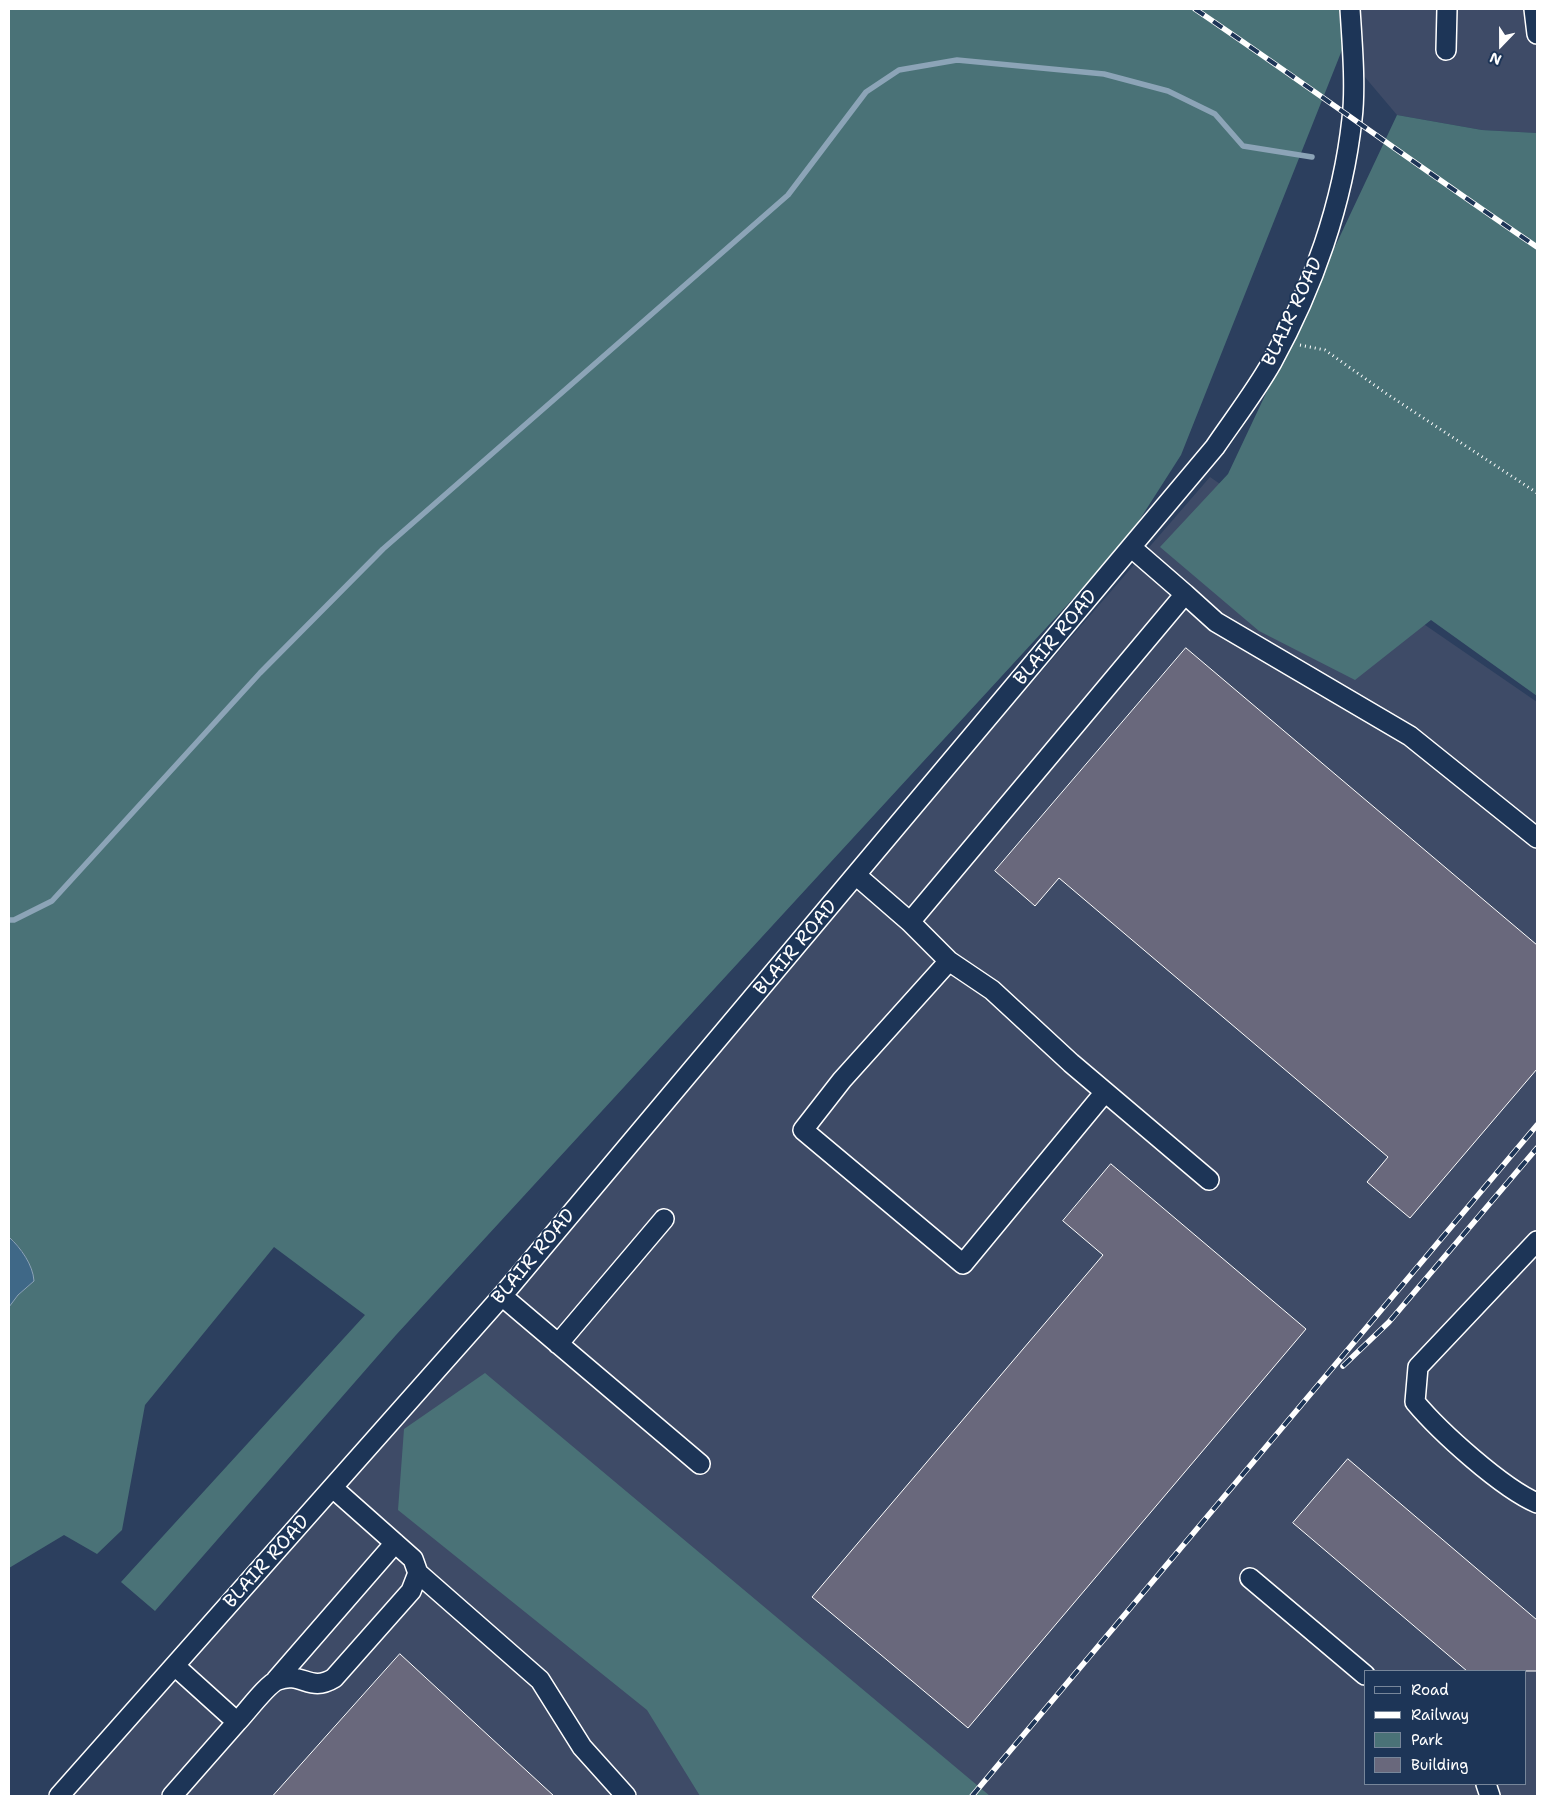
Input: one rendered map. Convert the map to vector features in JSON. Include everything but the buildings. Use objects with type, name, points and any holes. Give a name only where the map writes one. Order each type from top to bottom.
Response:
[{"type":"street","name":"BLAIR ROAD","points":[[59,1796],[502,1296],[857,876],[1215,447],[1272,362],[1313,272],[1332,218],[1344,172],[1352,117],[1350,9]]},
{"type":"street","points":[[1446,50],[1447,9]]},
{"type":"street","points":[[1534,9],[1537,34]]},
{"type":"street","points":[[1132,548],[1216,622],[1410,736],[1537,838]]},
{"type":"street","points":[[910,922],[1185,594]]},
{"type":"street","points":[[857,876],[910,922],[949,961],[992,990],[1105,1092],[1209,1180]]},
{"type":"street","points":[[949,961],[842,1080],[803,1130],[963,1264],[1105,1092]]},
{"type":"street","points":[[558,1344],[664,1219]]},
{"type":"street","points":[[1537,1241],[1418,1368],[1415,1402],[1431,1421],[1519,1495],[1537,1503]]},
{"type":"street","points":[[502,1296],[700,1464]]},
{"type":"street","points":[[333,1488],[413,1559],[418,1573],[540,1680],[582,1748],[626,1796]]},
{"type":"street","points":[[172,1796],[395,1543]]},
{"type":"street","points":[[276,1680],[289,1677],[301,1679],[312,1684],[324,1684],[334,1678],[411,1591],[418,1573]]},
{"type":"street","points":[[1250,1578],[1364,1674]]},
{"type":"street","points":[[175,1666],[237,1722]]},
{"type":"path","points":[[1280,346],[1305,345],[1325,350],[1387,394],[1537,493]]},
{"type":"shaded area","points":[[1339,9],[1537,9],[1537,133],[1482,130],[1397,115],[1342,50]]},
{"type":"shaded area","points":[[1210,477],[1537,702],[1537,1796],[50,1796],[541,1249]]},
{"type":"shaded area","points":[[9,1237],[26,1257],[34,1281],[18,1295],[9,1307]]},
{"type":"green space","points":[[9,9],[1339,9],[1342,50],[1181,455],[1126,541],[396,1335],[155,1611],[121,1582],[365,1315],[274,1247],[145,1405],[122,1530],[97,1554],[64,1535],[9,1568],[9,1307],[18,1295],[34,1281],[26,1257],[9,1237]]},
{"type":"green space","points":[[1397,115],[1482,130],[1537,133],[1537,696],[1431,620],[1355,680],[1259,631],[1160,547],[1228,474]]},
{"type":"green space","points":[[485,1373],[990,1796],[700,1796],[647,1710],[398,1510],[404,1429]]},
{"type":"waterway","points":[[9,920],[14,920],[52,901],[260,673],[383,549],[788,195],[866,92],[899,70],[957,60],[1104,74],[1168,91],[1215,114],[1243,146],[1312,157]]},
{"type":"railway","points":[[1195,9],[1537,247]]},
{"type":"railway","points":[[972,1796],[1537,1125]]},
{"type":"railway","points":[[1343,1366],[1389,1322],[1537,1148]]}]
